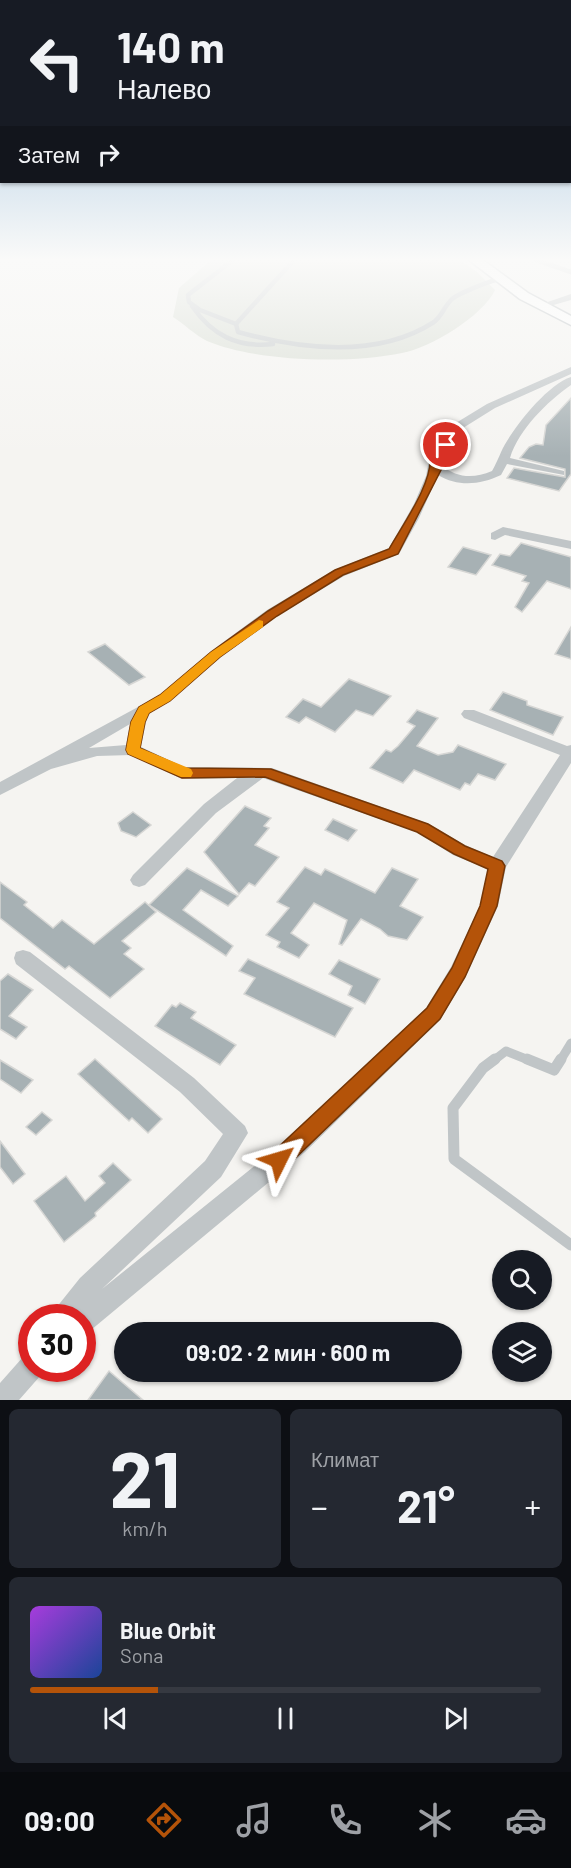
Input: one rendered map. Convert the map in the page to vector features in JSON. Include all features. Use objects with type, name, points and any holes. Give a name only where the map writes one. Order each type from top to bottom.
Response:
[{"type":"street","points":[[0,789],[165,698],[215,655],[272,614],[339,573],[394,552],[437,468],[436,456],[446,445],[450,431],[491,406],[571,370]]},
{"type":"street","points":[[437,468],[444,475],[458,480],[476,480],[497,473],[504,460],[505,450],[548,398],[571,380]]},
{"type":"street","points":[[504,460],[560,473]]},
{"type":"street","points":[[495,536],[503,531],[571,545]]},
{"type":"street","points":[[133,750],[138,722],[144,710]]},
{"type":"street","points":[[96,1310],[297,1145],[433,1014],[458,972],[489,906],[497,866],[570,752],[469,714]]},
{"type":"street","points":[[46,765],[97,751],[133,750],[182,773],[261,772],[362,805],[423,828],[459,850],[497,866]]},
{"type":"street","points":[[139,880],[239,784],[261,772]]},
{"type":"street","points":[[23,958],[187,1085],[237,1133],[213,1169],[88,1286],[74,1304]]},
{"type":"street","points":[[2,1400],[18,1380]]},
{"type":"lane","points":[[208,325],[216,335],[237,343],[266,345],[281,342]]},
{"type":"lane","points":[[236,325],[238,332],[281,342],[362,345],[399,340],[426,325]]},
{"type":"lane","points":[[571,1043],[554,1070],[506,1051],[483,1068],[453,1108],[454,1159],[571,1245]]},
{"type":"shaded area","points":[[184,325],[460,325],[441,338],[414,350],[356,359],[277,357],[228,348],[198,336]]},
{"type":"building","points":[[571,398],[571,474],[559,491],[507,478],[514,468],[565,477],[565,469],[520,458],[529,447],[536,444],[543,445],[546,425]]},
{"type":"building","points":[[521,543],[571,557],[571,589],[547,581],[522,612],[515,607],[529,583],[522,581],[526,576],[492,565],[500,554],[510,556]]},
{"type":"building","points":[[463,547],[491,555],[476,575],[448,567]]},
{"type":"building","points":[[571,627],[571,659],[555,654]]},
{"type":"building","points":[[105,644],[145,677],[129,685],[88,652]]},
{"type":"building","points":[[349,679],[391,696],[373,716],[356,710],[335,732],[306,717],[299,723],[286,717],[303,699],[321,707]]},
{"type":"building","points":[[503,692],[527,701],[527,705],[563,717],[553,735],[490,710]]},
{"type":"building","points":[[417,710],[438,718],[417,746],[438,755],[453,752],[458,745],[506,764],[495,780],[478,774],[470,785],[465,783],[460,790],[414,770],[403,783],[370,768],[386,750],[391,752],[398,746],[415,726],[407,722]]},
{"type":"building","points":[[245,806],[271,818],[264,826],[269,828],[255,845],[279,857],[255,886],[249,883],[239,894],[204,852]]},
{"type":"building","points":[[133,812],[151,825],[136,837],[121,831],[118,823]]},
{"type":"building","points":[[333,819],[357,830],[348,841],[325,830]]},
{"type":"building","points":[[305,867],[321,875],[325,869],[375,893],[392,868],[418,879],[400,906],[423,917],[407,940],[388,936],[361,919],[342,945],[339,944],[347,920],[314,903],[291,933],[309,945],[299,958],[277,947],[280,942],[266,935],[289,908],[277,902]]},
{"type":"building","points":[[187,868],[238,896],[228,906],[201,890],[183,910],[233,946],[226,956],[149,905]]},
{"type":"building","points":[[0,882],[27,902],[24,905],[53,928],[62,920],[94,944],[145,902],[156,912],[122,941],[131,948],[124,954],[144,969],[110,998],[69,966],[65,969],[0,918]]},
{"type":"building","points":[[248,959],[353,1008],[335,1037],[244,994],[255,978],[239,971]]},
{"type":"building","points":[[339,960],[380,979],[365,1004],[348,995],[352,986],[329,974]]},
{"type":"building","points":[[8,974],[33,990],[9,1016],[27,1027],[16,1039],[0,1029],[0,981]]},
{"type":"building","points":[[180,1003],[196,1012],[191,1018],[236,1045],[220,1065],[155,1026],[172,1005],[176,1007]]},
{"type":"building","points":[[95,1059],[162,1119],[148,1133],[132,1118],[129,1121],[78,1074]]},
{"type":"building","points":[[0,1060],[33,1080],[21,1093],[0,1079]]},
{"type":"building","points":[[42,1112],[52,1120],[36,1135],[26,1127]]},
{"type":"building","points":[[0,1141],[25,1174],[13,1184],[0,1167]]},
{"type":"building","points":[[113,1163],[131,1180],[95,1213],[96,1216],[64,1242],[34,1201],[66,1176],[85,1201],[105,1183],[99,1176]]},
{"type":"building","points":[[109,1371],[114,1375],[114,1382],[122,1382],[143,1400],[88,1400]]},
{"type":"slow traffic","points":[[186,773],[133,750],[138,722],[144,710],[165,698],[215,655],[259,624]]},
{"type":"route","points":[[279,1160],[433,1014],[458,972],[489,906],[491,886],[497,866],[459,850],[423,828],[266,772],[182,773],[133,750],[138,722],[144,710],[165,698],[215,655],[246,635],[272,614],[339,573],[394,552],[431,482],[437,468],[436,456],[446,445]]}]
